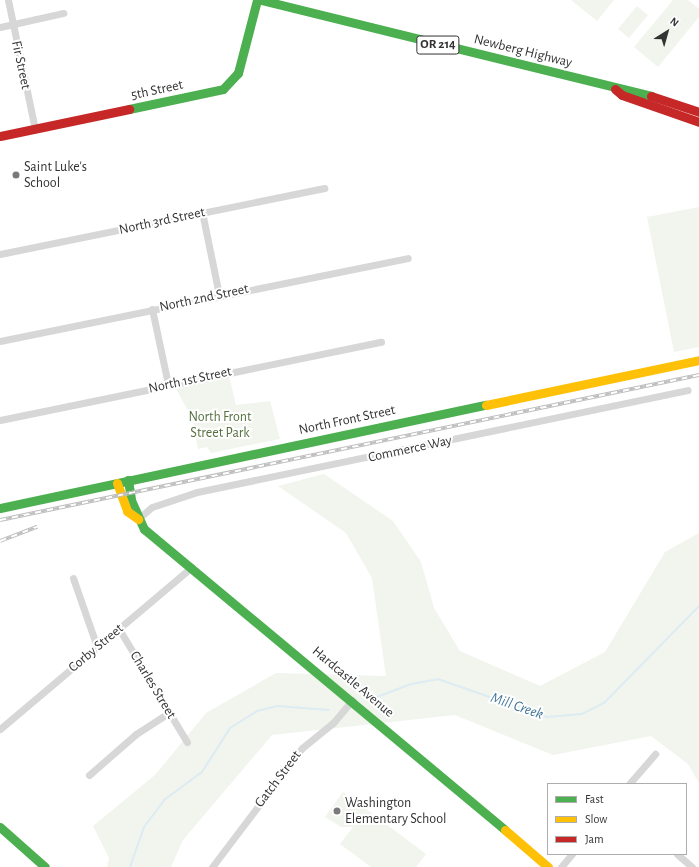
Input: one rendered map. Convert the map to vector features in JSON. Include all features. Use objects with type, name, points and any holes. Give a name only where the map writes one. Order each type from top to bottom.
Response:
[{"type":"main road","name":"5th Street","points":[[0,136],[228,87],[238,73],[257,0]]},
{"type":"main road","name":"Newberg Highway","points":[[261,0],[615,89],[625,88],[699,112]]},
{"type":"main road","name":"Newberg Highway","points":[[615,89],[622,95],[699,122]]},
{"type":"main road","name":"North Front Street","points":[[0,508],[699,360]]},
{"type":"main road","name":"Hardcastle Avenue","points":[[128,480],[138,519],[144,529],[352,700],[548,867]]},
{"type":"main road","name":"Hardcastle Avenue","points":[[117,483],[127,511],[138,519]]},
{"type":"main road","points":[[0,827],[45,867]]},
{"type":"street","name":"Fir Street","points":[[8,0],[35,129]]},
{"type":"street","points":[[0,27],[63,13]]},
{"type":"street","name":"North 3rd Street","points":[[0,254],[324,188]]},
{"type":"street","points":[[202,212],[219,295]]},
{"type":"street","name":"North 2nd Street","points":[[0,342],[219,295],[408,258]]},
{"type":"street","points":[[152,309],[168,384]]},
{"type":"street","name":"North 1st Street","points":[[0,420],[168,384],[381,342]]},
{"type":"street","name":"Commerce Way","points":[[138,519],[152,507],[197,492],[688,390]]},
{"type":"street","name":"Corby Street","points":[[0,729],[192,567]]},
{"type":"street","points":[[73,578],[97,647]]},
{"type":"street","name":"Charles Street","points":[[119,629],[187,742]]},
{"type":"street","name":"Gatch Street","points":[[212,867],[302,748],[334,723],[352,700]]},
{"type":"street","points":[[89,774],[136,734],[170,712]]},
{"type":"street","points":[[630,783],[655,754]]},
{"type":"street","points":[[561,867],[571,855]]},
{"type":"street","points":[[678,855],[692,867]]},
{"type":"green space","points":[[571,0],[614,0],[597,21]]},
{"type":"green space","points":[[673,0],[688,0],[699,9],[699,17],[658,67],[634,47]]},
{"type":"green space","points":[[637,6],[648,15],[629,38],[618,29]]},
{"type":"green space","points":[[699,207],[699,347],[674,352],[647,217]]},
{"type":"green space","name":"North Front Street Park","points":[[229,376],[236,405],[270,401],[280,439],[211,453],[207,447],[198,449],[193,420],[175,387]]},
{"type":"green space","points":[[324,474],[393,521],[421,562],[434,608],[460,651],[540,686],[605,652],[665,552],[699,533],[699,783],[688,764],[651,736],[553,755],[455,715],[272,735],[183,840],[171,867],[107,867],[109,858],[93,826],[155,775],[206,713],[276,673],[386,676],[372,578],[346,533],[278,486]]},
{"type":"green space","points":[[343,792],[426,854],[416,867],[371,867],[340,844],[353,827],[341,827],[325,817]]},
{"type":"waterway","name":"Mill Creek","points":[[369,700],[411,684],[438,679],[547,717],[582,714],[604,703],[699,606]]},
{"type":"waterway","name":"Mill Creek","points":[[130,867],[144,827],[164,800],[202,772],[230,728],[257,711],[277,706],[329,710]]},
{"type":"railway","points":[[0,520],[699,375]]},
{"type":"railway","points":[[0,541],[37,527]]},
{"type":"traffic: fast","points":[[129,109],[223,89],[238,73],[257,0]]},
{"type":"traffic: fast","points":[[261,0],[651,96]]},
{"type":"traffic: fast","points":[[0,508],[486,405]]},
{"type":"traffic: fast","points":[[128,480],[131,500],[144,529],[505,830]]},
{"type":"traffic: fast","points":[[0,827],[45,867]]},
{"type":"traffic: slow","points":[[486,405],[699,360]]},
{"type":"traffic: slow","points":[[117,483],[127,511],[138,519]]},
{"type":"traffic: slow","points":[[505,830],[548,867]]},
{"type":"traffic: jam","points":[[615,89],[622,95],[699,122]]},
{"type":"traffic: jam","points":[[651,96],[699,112]]},
{"type":"traffic: jam","points":[[0,136],[129,109]]},
{"type":"place","name":"Saint Luke's School","points":[[16,175]]},
{"type":"place","name":"Washington Elementary School","points":[[337,811]]}]
